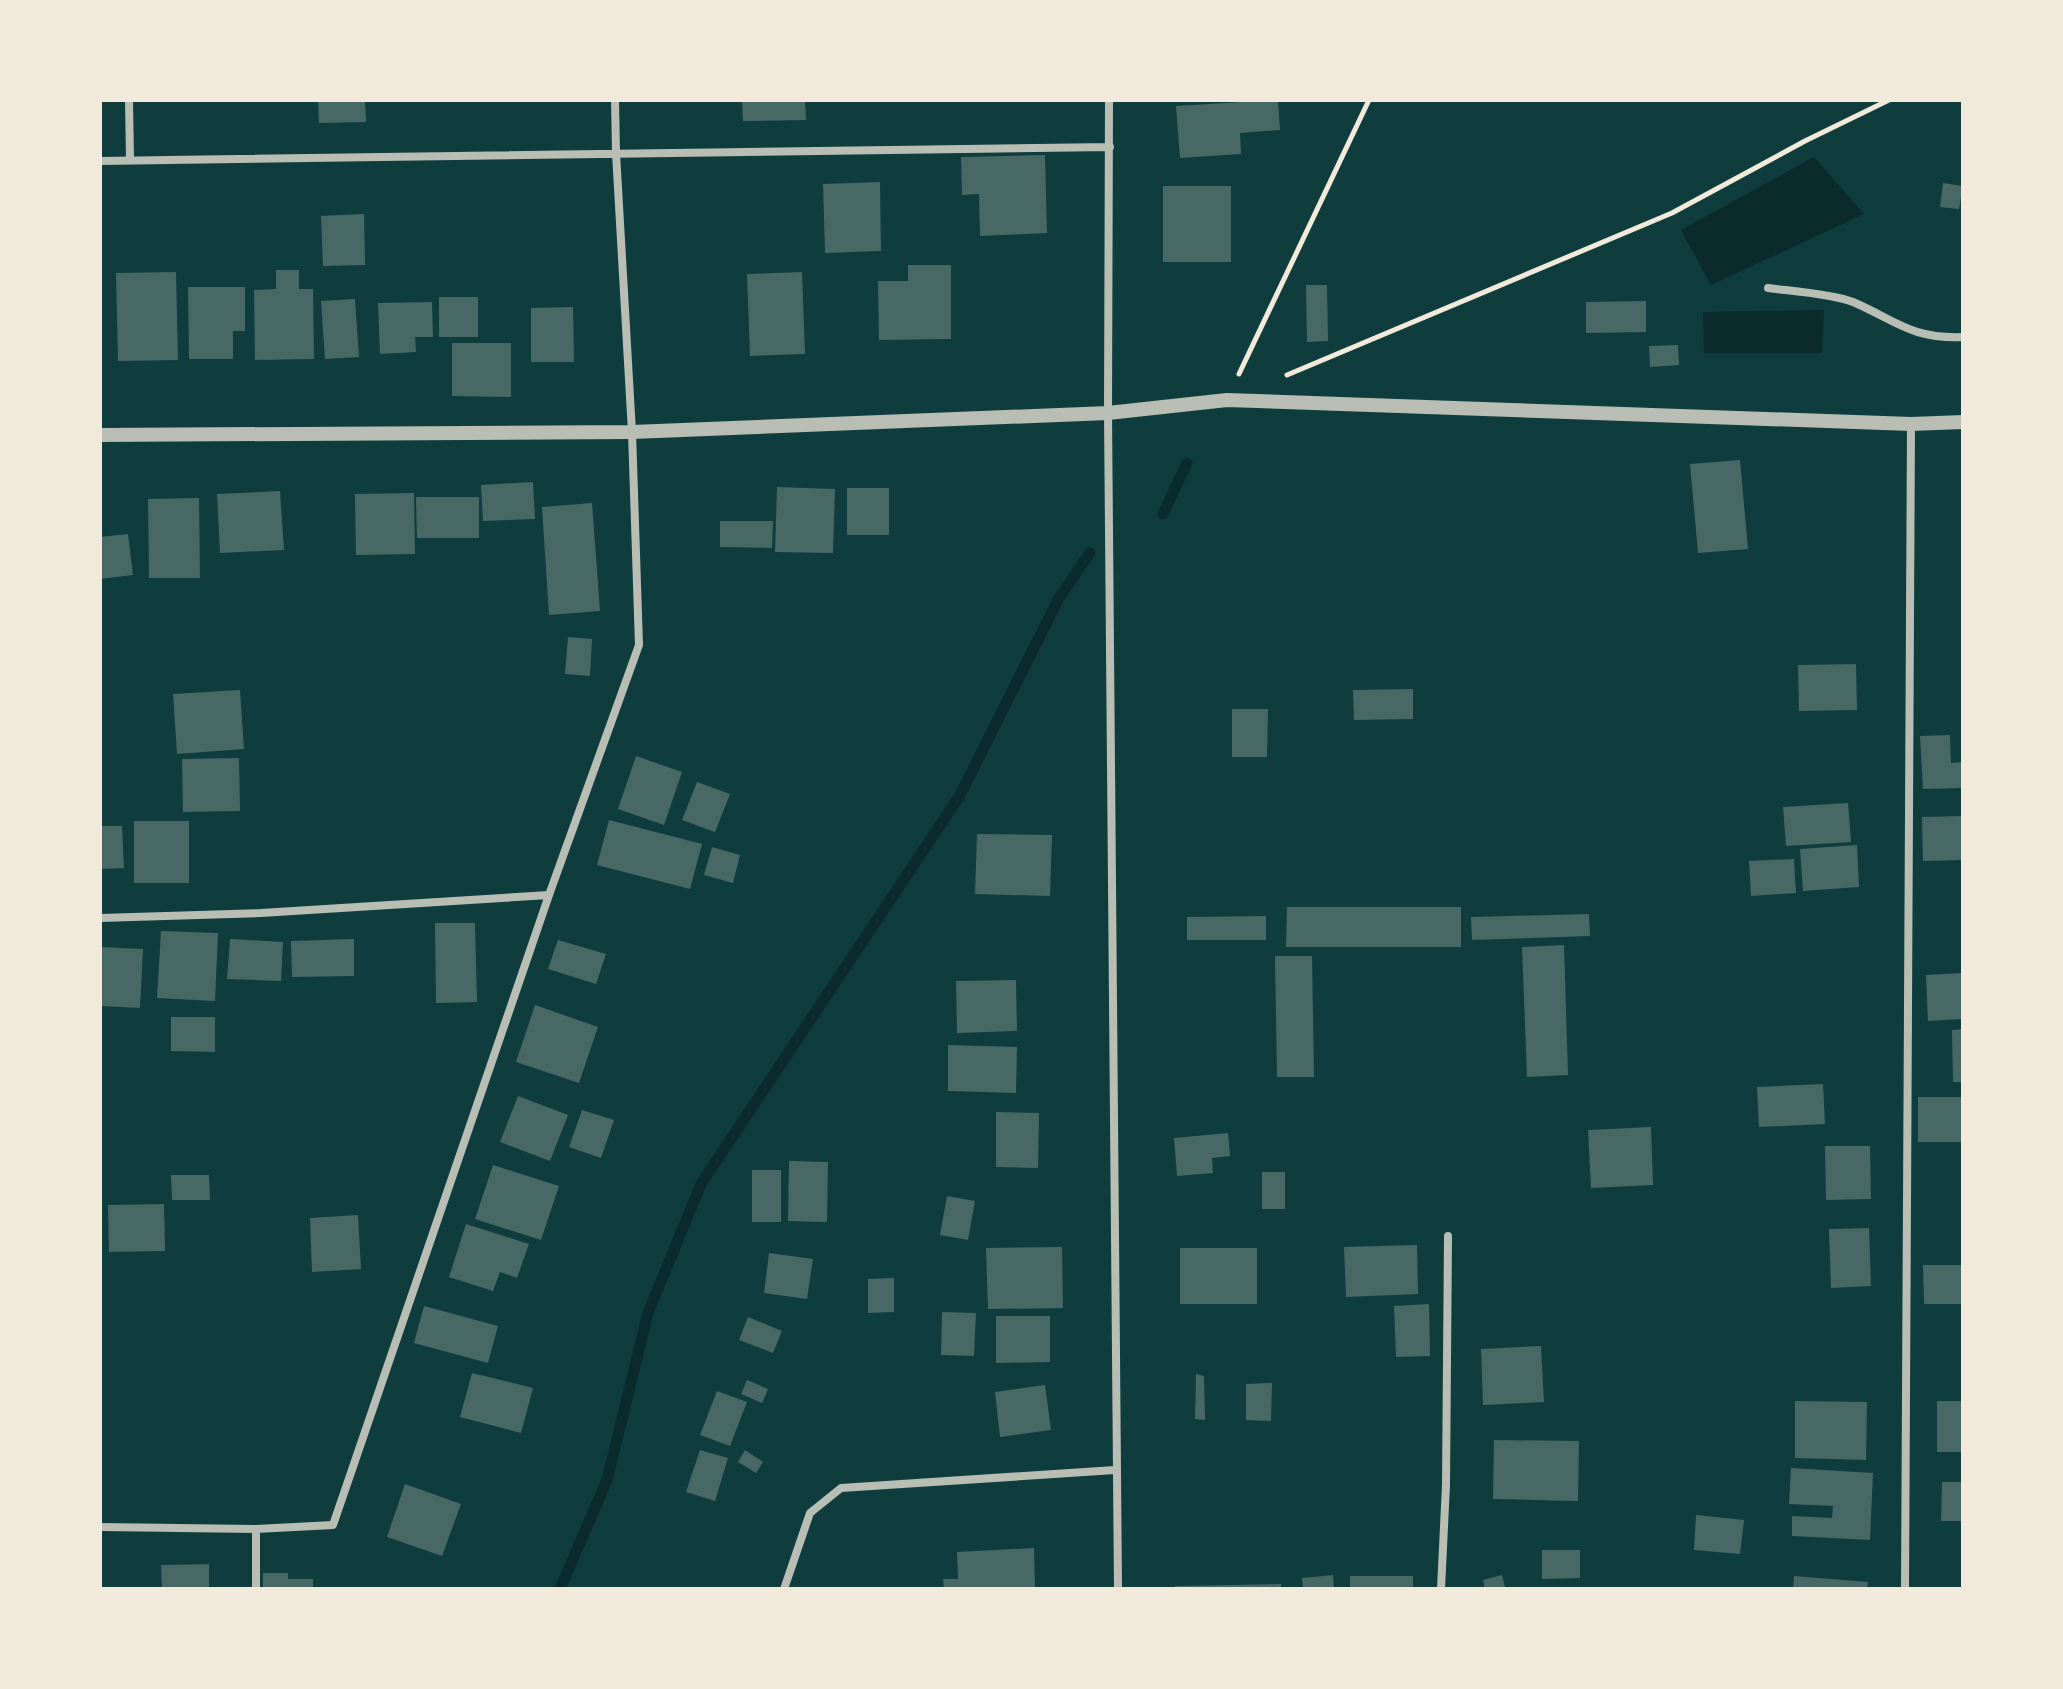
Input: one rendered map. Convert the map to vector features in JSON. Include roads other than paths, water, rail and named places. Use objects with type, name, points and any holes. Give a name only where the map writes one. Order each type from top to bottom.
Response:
[{"type":"street","points":[[129,100],[130,160]]},
{"type":"street","points":[[100,1527],[256,1529],[333,1525],[549,895],[639,645],[615,100]]},
{"type":"street","points":[[1109,100],[1108,413],[1118,1589]]},
{"type":"street","points":[[100,161],[1110,147]]},
{"type":"street","points":[[1768,288],[1851,301],[1906,330],[1934,337],[1963,337]]},
{"type":"street","points":[[100,435],[632,432],[1108,413],[1227,400],[1911,424],[1963,422]]},
{"type":"street","points":[[1905,1589],[1911,424]]},
{"type":"street","points":[[100,918],[261,913],[549,895]]},
{"type":"street","points":[[1441,1589],[1446,1485],[1448,1236]]},
{"type":"street","points":[[784,1589],[810,1513],[841,1488],[1115,1470]]},
{"type":"street","points":[[256,1529],[256,1589]]},
{"type":"water","points":[[1814,157],[1864,214],[1711,285],[1681,230]]},
{"type":"water","points":[[1824,310],[1822,353],[1704,353],[1703,312]]},
{"type":"waterway","points":[[1163,514],[1187,463]]},
{"type":"waterway","points":[[560,1589],[607,1480],[648,1313],[701,1184],[959,797],[1059,598],[1090,553]]}]
